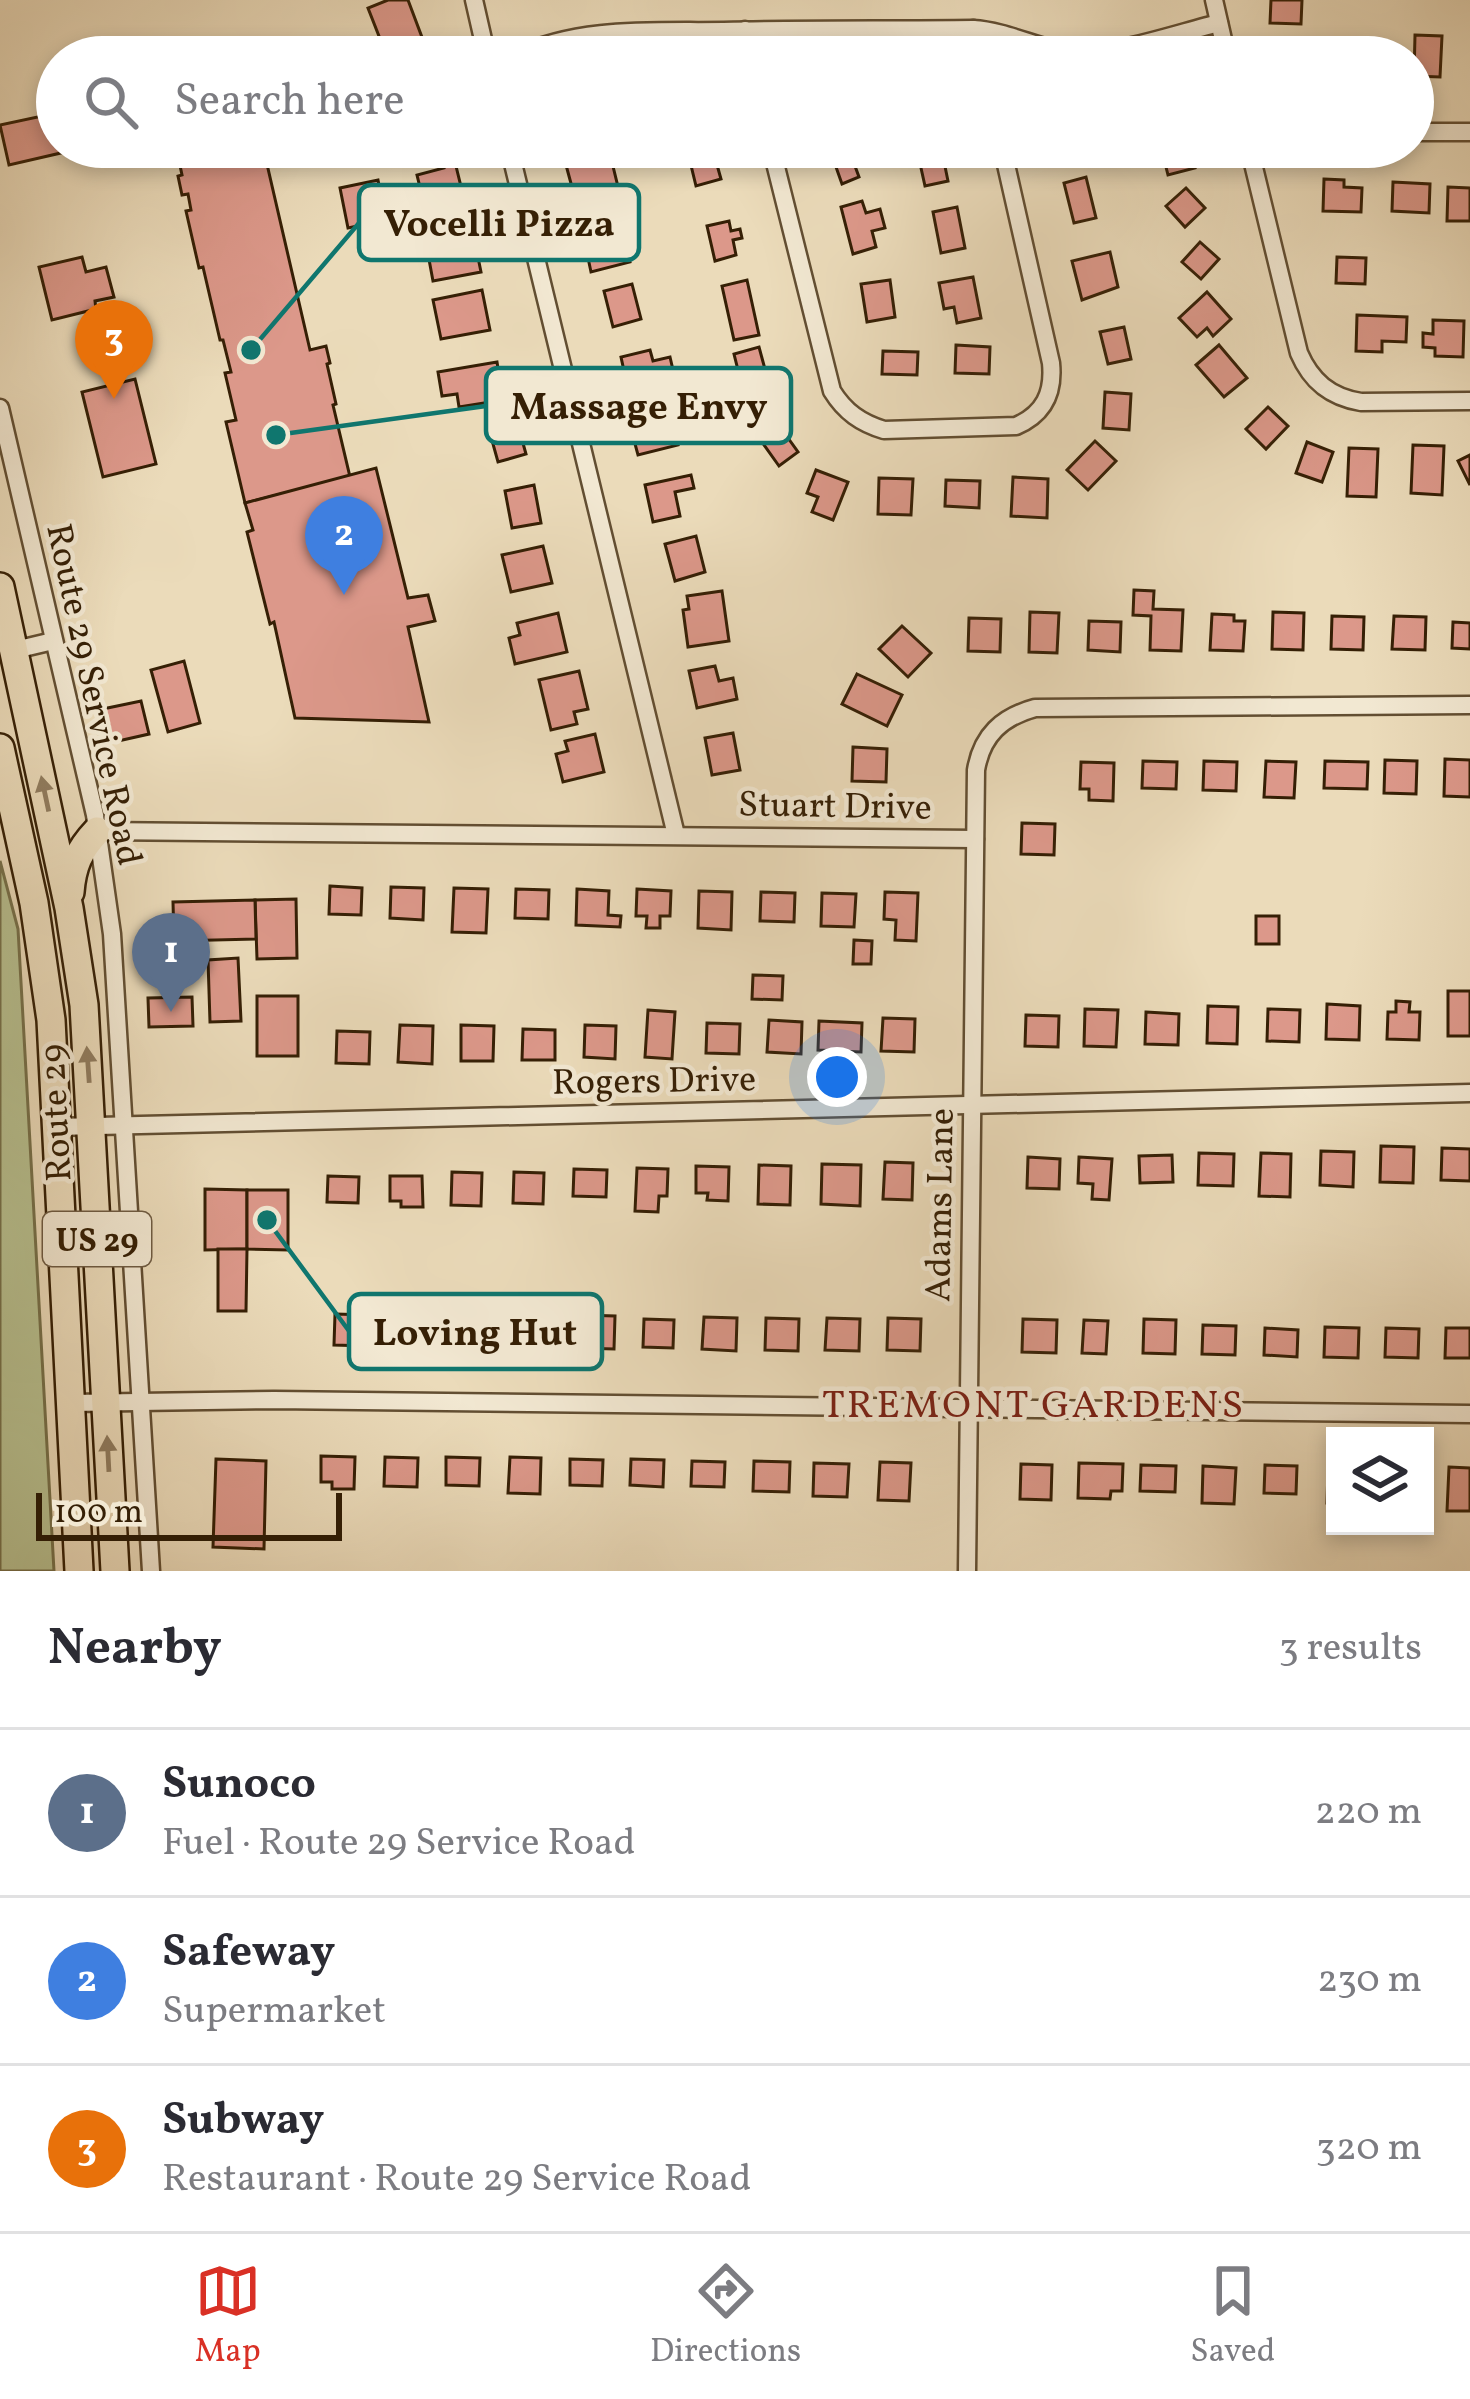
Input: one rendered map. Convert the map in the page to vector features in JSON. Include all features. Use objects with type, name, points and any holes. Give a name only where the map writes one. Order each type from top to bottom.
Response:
[{"type":"main road","name":"Route 29","points":[[0,587],[69,908],[84,1005],[115,1571]]},
{"type":"main road","name":"Route 29","points":[[0,748],[34,903],[51,1020],[80,1571]]},
{"type":"main road","points":[[69,908],[72,870],[97,831]]},
{"type":"street","points":[[474,0],[483,36]]},
{"type":"street","points":[[1214,0],[1222,36]]},
{"type":"street","points":[[1165,36],[1219,22]]},
{"type":"street","points":[[585,36],[973,29],[1012,36]]},
{"type":"street","points":[[973,29],[975,36]]},
{"type":"street","points":[[745,30],[746,36]]},
{"type":"street","points":[[1434,132],[1470,132]]},
{"type":"street","points":[[514,168],[676,836]]},
{"type":"street","points":[[776,168],[832,392],[852,415],[884,430],[1016,426],[1046,403],[1051,363],[1007,168]]},
{"type":"street","points":[[1254,168],[1306,369],[1328,391],[1347,400],[1470,401]]},
{"type":"street","name":"Route 29 Service Road","points":[[0,408],[97,831],[112,934],[151,1571]]},
{"type":"street","points":[[15,650],[53,640]]},
{"type":"street","name":"Stuart Drive","points":[[97,831],[975,839],[978,756],[1000,722],[1035,708],[1470,705]]},
{"type":"street","name":"Adams Lane","points":[[967,1571],[975,839]]},
{"type":"street","name":"Rogers Drive","points":[[56,1127],[1470,1093]]},
{"type":"street","points":[[71,1402],[1470,1414]]},
{"type":"green space","points":[[0,861],[18,929],[54,1571],[0,1571]]},
{"type":"building","points":[[388,0],[408,0],[422,36],[379,36],[368,8]]},
{"type":"building","points":[[1271,0],[1302,0],[1301,24],[1270,23]]},
{"type":"building","points":[[1415,35],[1442,36],[1440,77],[1434,77],[1434,36]]},
{"type":"building","points":[[36,117],[36,159],[9,165],[0,125]]},
{"type":"building","points":[[180,168],[268,168],[310,350],[326,346],[333,405],[350,477],[245,503],[226,422],[236,420],[225,373],[231,372],[203,267],[199,268],[186,211],[191,210],[188,194],[182,195],[178,176]]},
{"type":"building","points":[[456,168],[465,203],[426,212],[417,175]]},
{"type":"building","points":[[567,168],[613,168],[619,191],[576,202]]},
{"type":"building","points":[[692,168],[718,168],[721,179],[696,186]]},
{"type":"building","points":[[836,168],[856,168],[859,177],[842,184]]},
{"type":"building","points":[[921,168],[945,168],[948,181],[925,186]]},
{"type":"building","points":[[1166,168],[1195,168],[1168,175]]},
{"type":"building","points":[[1086,177],[1096,218],[1074,223],[1064,183]]},
{"type":"building","points":[[1324,179],[1344,180],[1344,187],[1362,188],[1361,212],[1323,211]]},
{"type":"building","points":[[378,180],[386,220],[348,228],[340,188]]},
{"type":"building","points":[[1393,182],[1430,184],[1429,213],[1392,211]]},
{"type":"building","points":[[1448,187],[1470,188],[1470,221],[1447,221]]},
{"type":"building","points":[[1186,188],[1205,208],[1185,227],[1166,206]]},
{"type":"building","points":[[862,201],[866,213],[880,209],[885,228],[872,231],[876,247],[853,254],[841,207]]},
{"type":"building","points":[[957,207],[965,248],[941,253],[933,212]]},
{"type":"building","points":[[729,221],[731,231],[740,229],[742,238],[733,240],[736,255],[715,261],[707,226]]},
{"type":"building","points":[[624,224],[630,262],[591,272],[583,234]]},
{"type":"building","points":[[473,233],[481,272],[433,281],[428,254],[448,250],[446,238]]},
{"type":"building","points":[[1200,242],[1219,259],[1201,279],[1182,262]]},
{"type":"building","points":[[1110,252],[1118,287],[1082,300],[1072,261]]},
{"type":"building","points":[[82,257],[86,272],[106,267],[114,297],[95,301],[96,309],[52,320],[39,267]]},
{"type":"building","points":[[1337,257],[1366,258],[1365,284],[1336,283]]},
{"type":"building","points":[[973,277],[981,318],[957,323],[954,307],[944,309],[939,283]]},
{"type":"building","points":[[747,280],[759,335],[734,340],[722,286]]},
{"type":"building","points":[[890,280],[895,317],[867,322],[861,284]]},
{"type":"building","points":[[632,284],[641,319],[613,327],[604,291]]},
{"type":"building","points":[[482,290],[490,330],[441,339],[433,300]]},
{"type":"building","points":[[1207,292],[1231,319],[1213,336],[1207,328],[1197,337],[1179,318]]},
{"type":"building","points":[[1357,315],[1407,317],[1406,342],[1382,341],[1382,352],[1356,351]]},
{"type":"building","points":[[1433,320],[1464,321],[1463,357],[1435,356],[1435,348],[1423,347],[1423,333],[1433,334]]},
{"type":"building","points":[[1124,327],[1131,359],[1108,364],[1100,332]]},
{"type":"building","points":[[956,345],[990,347],[989,374],[955,373]]},
{"type":"building","points":[[1219,345],[1247,378],[1224,397],[1196,365]]},
{"type":"building","points":[[759,347],[773,399],[747,406],[734,354]]},
{"type":"building","points":[[650,350],[653,361],[670,357],[676,383],[629,394],[621,357]]},
{"type":"building","points":[[883,351],[918,352],[917,375],[882,374]]},
{"type":"building","points":[[497,362],[503,400],[459,407],[457,394],[442,396],[438,372]]},
{"type":"building","points":[[135,379],[156,464],[103,477],[82,392]]},
{"type":"building","points":[[1105,392],[1131,394],[1129,430],[1103,428]]},
{"type":"building","points":[[1268,407],[1288,426],[1266,449],[1246,429]]},
{"type":"building","points":[[668,408],[678,445],[638,455],[628,418]]},
{"type":"building","points":[[516,418],[526,454],[498,462],[488,426]]},
{"type":"building","points":[[778,424],[798,452],[779,466],[759,438]]},
{"type":"building","points":[[1095,441],[1116,461],[1088,490],[1067,470]]},
{"type":"building","points":[[1307,442],[1333,452],[1322,482],[1296,473]]},
{"type":"building","points":[[1413,445],[1444,446],[1442,495],[1411,493]]},
{"type":"building","points":[[1349,448],[1378,449],[1376,497],[1347,496]]},
{"type":"building","points":[[1470,455],[1470,485],[1458,461]]},
{"type":"building","points":[[376,468],[408,598],[428,595],[435,621],[408,627],[429,722],[295,718],[274,622],[270,624],[247,532],[253,530],[245,503]]},
{"type":"building","points":[[816,470],[848,482],[833,520],[812,512],[818,497],[807,493]]},
{"type":"building","points":[[691,475],[694,488],[675,492],[680,516],[653,522],[645,485]]},
{"type":"building","points":[[1013,477],[1048,479],[1047,518],[1011,516]]},
{"type":"building","points":[[879,478],[913,479],[911,515],[878,514]]},
{"type":"building","points":[[946,480],[980,481],[979,508],[945,506]]},
{"type":"building","points":[[534,485],[541,523],[512,528],[505,491]]},
{"type":"building","points":[[696,536],[705,572],[675,581],[665,544]]},
{"type":"building","points":[[543,546],[552,583],[511,592],[502,555]]},
{"type":"building","points":[[1134,590],[1154,591],[1153,609],[1183,610],[1181,651],[1150,650],[1151,616],[1133,615]]},
{"type":"building","points":[[722,591],[729,641],[688,647],[683,610],[689,609],[687,596]]},
{"type":"building","points":[[1030,612],[1059,613],[1057,653],[1029,652]]},
{"type":"building","points":[[1273,612],[1304,613],[1303,650],[1272,649]]},
{"type":"building","points":[[558,613],[567,652],[515,664],[509,638],[520,635],[517,623]]},
{"type":"building","points":[[1212,614],[1245,621],[1243,651],[1210,650]]},
{"type":"building","points":[[1332,616],[1364,617],[1363,650],[1331,649]]},
{"type":"building","points":[[1394,616],[1426,617],[1425,650],[1392,649]]},
{"type":"building","points":[[969,618],[1001,619],[1000,652],[968,651]]},
{"type":"building","points":[[1089,621],[1121,622],[1120,652],[1088,650]]},
{"type":"building","points":[[1453,622],[1470,623],[1470,649],[1452,648]]},
{"type":"building","points":[[902,626],[931,653],[908,677],[879,649]]},
{"type":"building","points":[[184,661],[200,723],[168,732],[151,670]]},
{"type":"building","points":[[715,666],[719,681],[733,678],[737,699],[697,708],[689,671]]},
{"type":"building","points":[[579,671],[588,709],[574,712],[577,724],[551,730],[539,680]]},
{"type":"building","points":[[857,674],[902,695],[887,726],[842,704]]},
{"type":"building","points":[[141,701],[149,734],[105,744],[98,710]]},
{"type":"building","points":[[733,733],[740,770],[712,775],[705,738]]},
{"type":"building","points":[[595,734],[604,772],[563,782],[556,754],[568,751],[565,741]]},
{"type":"building","points":[[853,747],[887,749],[886,782],[852,781]]},
{"type":"building","points":[[1445,759],[1470,760],[1470,797],[1444,796]]},
{"type":"building","points":[[1385,760],[1417,761],[1416,794],[1384,793]]},
{"type":"building","points":[[1143,761],[1177,762],[1176,789],[1142,788]]},
{"type":"building","points":[[1204,761],[1237,762],[1236,791],[1203,790]]},
{"type":"building","points":[[1266,761],[1296,762],[1294,798],[1264,797]]},
{"type":"building","points":[[1325,761],[1368,762],[1367,789],[1324,788]]},
{"type":"building","points":[[1081,762],[1114,763],[1113,801],[1089,800],[1089,789],[1080,789]]},
{"type":"building","points":[[1022,823],[1055,824],[1054,855],[1021,854]]},
{"type":"building","points":[[330,886],[362,888],[361,915],[329,914]]},
{"type":"building","points":[[391,887],[424,888],[423,920],[390,918]]},
{"type":"building","points":[[454,888],[488,889],[486,933],[452,932]]},
{"type":"building","points":[[516,889],[549,890],[548,919],[515,918]]},
{"type":"building","points":[[577,889],[609,891],[608,915],[621,916],[620,927],[576,925]]},
{"type":"building","points":[[637,889],[671,891],[670,916],[660,916],[660,928],[646,928],[647,916],[636,916]]},
{"type":"building","points":[[699,891],[732,892],[731,930],[698,928]]},
{"type":"building","points":[[761,892],[795,893],[794,922],[760,921]]},
{"type":"building","points":[[885,892],[918,893],[916,941],[895,940],[896,920],[884,919]]},
{"type":"building","points":[[822,893],[856,894],[854,927],[821,926]]},
{"type":"building","points":[[296,899],[297,958],[257,959],[255,900]]},
{"type":"building","points":[[255,900],[256,939],[174,941],[173,902]]},
{"type":"building","points":[[1256,916],[1279,916],[1279,944],[1256,944]]},
{"type":"building","points":[[854,940],[872,941],[871,964],[853,964]]},
{"type":"building","points":[[238,958],[241,1021],[210,1022],[208,960]]},
{"type":"building","points":[[753,975],[783,976],[782,1000],[752,999]]},
{"type":"building","points":[[1448,991],[1470,991],[1470,1036],[1448,1036]]},
{"type":"building","points":[[257,996],[298,996],[298,1056],[257,1056]]},
{"type":"building","points":[[192,997],[193,1026],[149,1027],[148,998]]},
{"type":"building","points":[[1396,1001],[1410,1002],[1409,1012],[1420,1012],[1419,1040],[1387,1039],[1388,1012],[1396,1012]]},
{"type":"building","points":[[1327,1004],[1360,1006],[1359,1040],[1326,1039]]},
{"type":"building","points":[[1208,1006],[1238,1007],[1237,1044],[1207,1043]]},
{"type":"building","points":[[1085,1009],[1118,1010],[1116,1047],[1084,1046]]},
{"type":"building","points":[[1268,1009],[1300,1010],[1299,1042],[1267,1041]]},
{"type":"building","points":[[648,1010],[675,1012],[672,1059],[645,1057]]},
{"type":"building","points":[[1146,1012],[1179,1014],[1178,1045],[1145,1044]]},
{"type":"building","points":[[1026,1015],[1059,1016],[1058,1047],[1025,1046]]},
{"type":"building","points":[[883,1018],[915,1019],[914,1052],[881,1051]]},
{"type":"building","points":[[769,1020],[802,1022],[801,1054],[767,1052]]},
{"type":"building","points":[[819,1021],[862,1023],[861,1052],[818,1050]]},
{"type":"building","points":[[707,1023],[740,1024],[739,1054],[706,1053]]},
{"type":"building","points":[[400,1025],[433,1026],[432,1064],[398,1062]]},
{"type":"building","points":[[461,1025],[494,1026],[493,1061],[461,1061]]},
{"type":"building","points":[[585,1025],[616,1026],[615,1059],[584,1057]]},
{"type":"building","points":[[523,1029],[555,1030],[555,1060],[522,1060]]},
{"type":"building","points":[[337,1031],[370,1032],[369,1064],[336,1063]]},
{"type":"building","points":[[1381,1146],[1414,1147],[1413,1183],[1380,1182]]},
{"type":"building","points":[[1442,1148],[1470,1149],[1470,1181],[1441,1180]]},
{"type":"building","points":[[1321,1151],[1354,1152],[1353,1187],[1320,1185]]},
{"type":"building","points":[[1199,1153],[1234,1154],[1233,1186],[1198,1185]]},
{"type":"building","points":[[1261,1153],[1291,1154],[1290,1197],[1259,1196]]},
{"type":"building","points":[[1172,1155],[1173,1182],[1140,1183],[1139,1156]]},
{"type":"building","points":[[1028,1157],[1060,1159],[1059,1189],[1027,1188]]},
{"type":"building","points":[[1079,1157],[1112,1159],[1109,1200],[1092,1199],[1093,1184],[1078,1183]]},
{"type":"building","points":[[885,1162],[913,1163],[912,1200],[883,1199]]},
{"type":"building","points":[[822,1164],[861,1165],[860,1206],[821,1204]]},
{"type":"building","points":[[759,1165],[791,1166],[790,1205],[758,1204]]},
{"type":"building","points":[[696,1166],[729,1167],[728,1201],[707,1200],[708,1193],[696,1193]]},
{"type":"building","points":[[637,1168],[668,1169],[667,1196],[659,1196],[658,1212],[635,1211]]},
{"type":"building","points":[[574,1169],[607,1170],[606,1197],[573,1196]]},
{"type":"building","points":[[452,1172],[482,1173],[481,1206],[451,1205]]},
{"type":"building","points":[[514,1172],[544,1173],[543,1204],[513,1203]]},
{"type":"building","points":[[328,1176],[359,1177],[358,1203],[327,1202]]},
{"type":"building","points":[[390,1176],[422,1176],[423,1207],[401,1207],[401,1201],[390,1201]]},
{"type":"building","points":[[205,1189],[247,1190],[247,1249],[205,1250]]},
{"type":"building","points":[[247,1190],[288,1190],[288,1250],[247,1249]]},
{"type":"building","points":[[218,1249],[247,1249],[246,1311],[218,1311]]},
{"type":"building","points":[[335,1314],[368,1315],[367,1346],[334,1345]]},
{"type":"building","points":[[581,1315],[615,1316],[614,1349],[580,1348]]},
{"type":"building","points":[[704,1317],[737,1318],[736,1351],[702,1349]]},
{"type":"building","points":[[766,1318],[799,1319],[798,1351],[765,1350]]},
{"type":"building","points":[[827,1318],[860,1319],[859,1351],[825,1350]]},
{"type":"building","points":[[888,1318],[921,1319],[920,1351],[887,1350]]},
{"type":"building","points":[[644,1319],[674,1320],[673,1348],[643,1347]]},
{"type":"building","points":[[1023,1319],[1057,1320],[1056,1353],[1022,1352]]},
{"type":"building","points":[[1144,1319],[1176,1320],[1175,1354],[1143,1353]]},
{"type":"building","points":[[1084,1320],[1108,1321],[1106,1354],[1082,1353]]},
{"type":"building","points":[[1203,1325],[1236,1326],[1235,1355],[1202,1354]]},
{"type":"building","points":[[1325,1327],[1359,1328],[1358,1358],[1324,1357]]},
{"type":"building","points":[[1265,1328],[1298,1330],[1297,1357],[1264,1355]]},
{"type":"building","points":[[1386,1328],[1419,1329],[1418,1358],[1385,1357]]},
{"type":"building","points":[[1446,1328],[1470,1328],[1470,1358],[1445,1358]]},
{"type":"building","points":[[321,1456],[355,1457],[354,1489],[332,1489],[332,1482],[321,1482]]},
{"type":"building","points":[[385,1457],[418,1458],[417,1487],[384,1486]]},
{"type":"building","points":[[446,1457],[480,1458],[479,1486],[446,1485]]},
{"type":"building","points":[[510,1457],[541,1458],[540,1494],[508,1493]]},
{"type":"building","points":[[216,1459],[266,1461],[264,1549],[213,1547]]},
{"type":"building","points":[[570,1459],[603,1460],[602,1486],[570,1485]]},
{"type":"building","points":[[631,1459],[664,1460],[663,1487],[630,1485]]},
{"type":"building","points":[[692,1461],[725,1462],[724,1487],[691,1486]]},
{"type":"building","points":[[754,1461],[790,1462],[789,1492],[753,1491]]},
{"type":"building","points":[[880,1462],[911,1463],[909,1501],[878,1500]]},
{"type":"building","points":[[814,1463],[849,1464],[847,1497],[813,1496]]},
{"type":"building","points":[[1079,1463],[1123,1464],[1122,1491],[1111,1491],[1110,1499],[1078,1498]]},
{"type":"building","points":[[1021,1464],[1052,1465],[1051,1500],[1020,1499]]},
{"type":"building","points":[[1141,1465],[1176,1466],[1175,1492],[1140,1491]]},
{"type":"building","points":[[1265,1465],[1297,1466],[1296,1494],[1264,1493]]},
{"type":"building","points":[[1203,1466],[1236,1468],[1234,1504],[1202,1503]]},
{"type":"building","points":[[1449,1467],[1470,1468],[1470,1511],[1447,1511]]},
{"type":"place","name":"Vocelli Pizza","points":[[251,350]]},
{"type":"place","name":"Subway","points":[[114,399]]},
{"type":"place","name":"Massage Envy","points":[[276,435]]},
{"type":"place","name":"Safeway","points":[[344,595]]},
{"type":"place","name":"Sunoco","points":[[171,1012]]},
{"type":"place","name":"Loving Hut","points":[[267,1220]]},
{"type":"district","name":"TREMONT GARDENS","points":[[1034,1403]]}]
